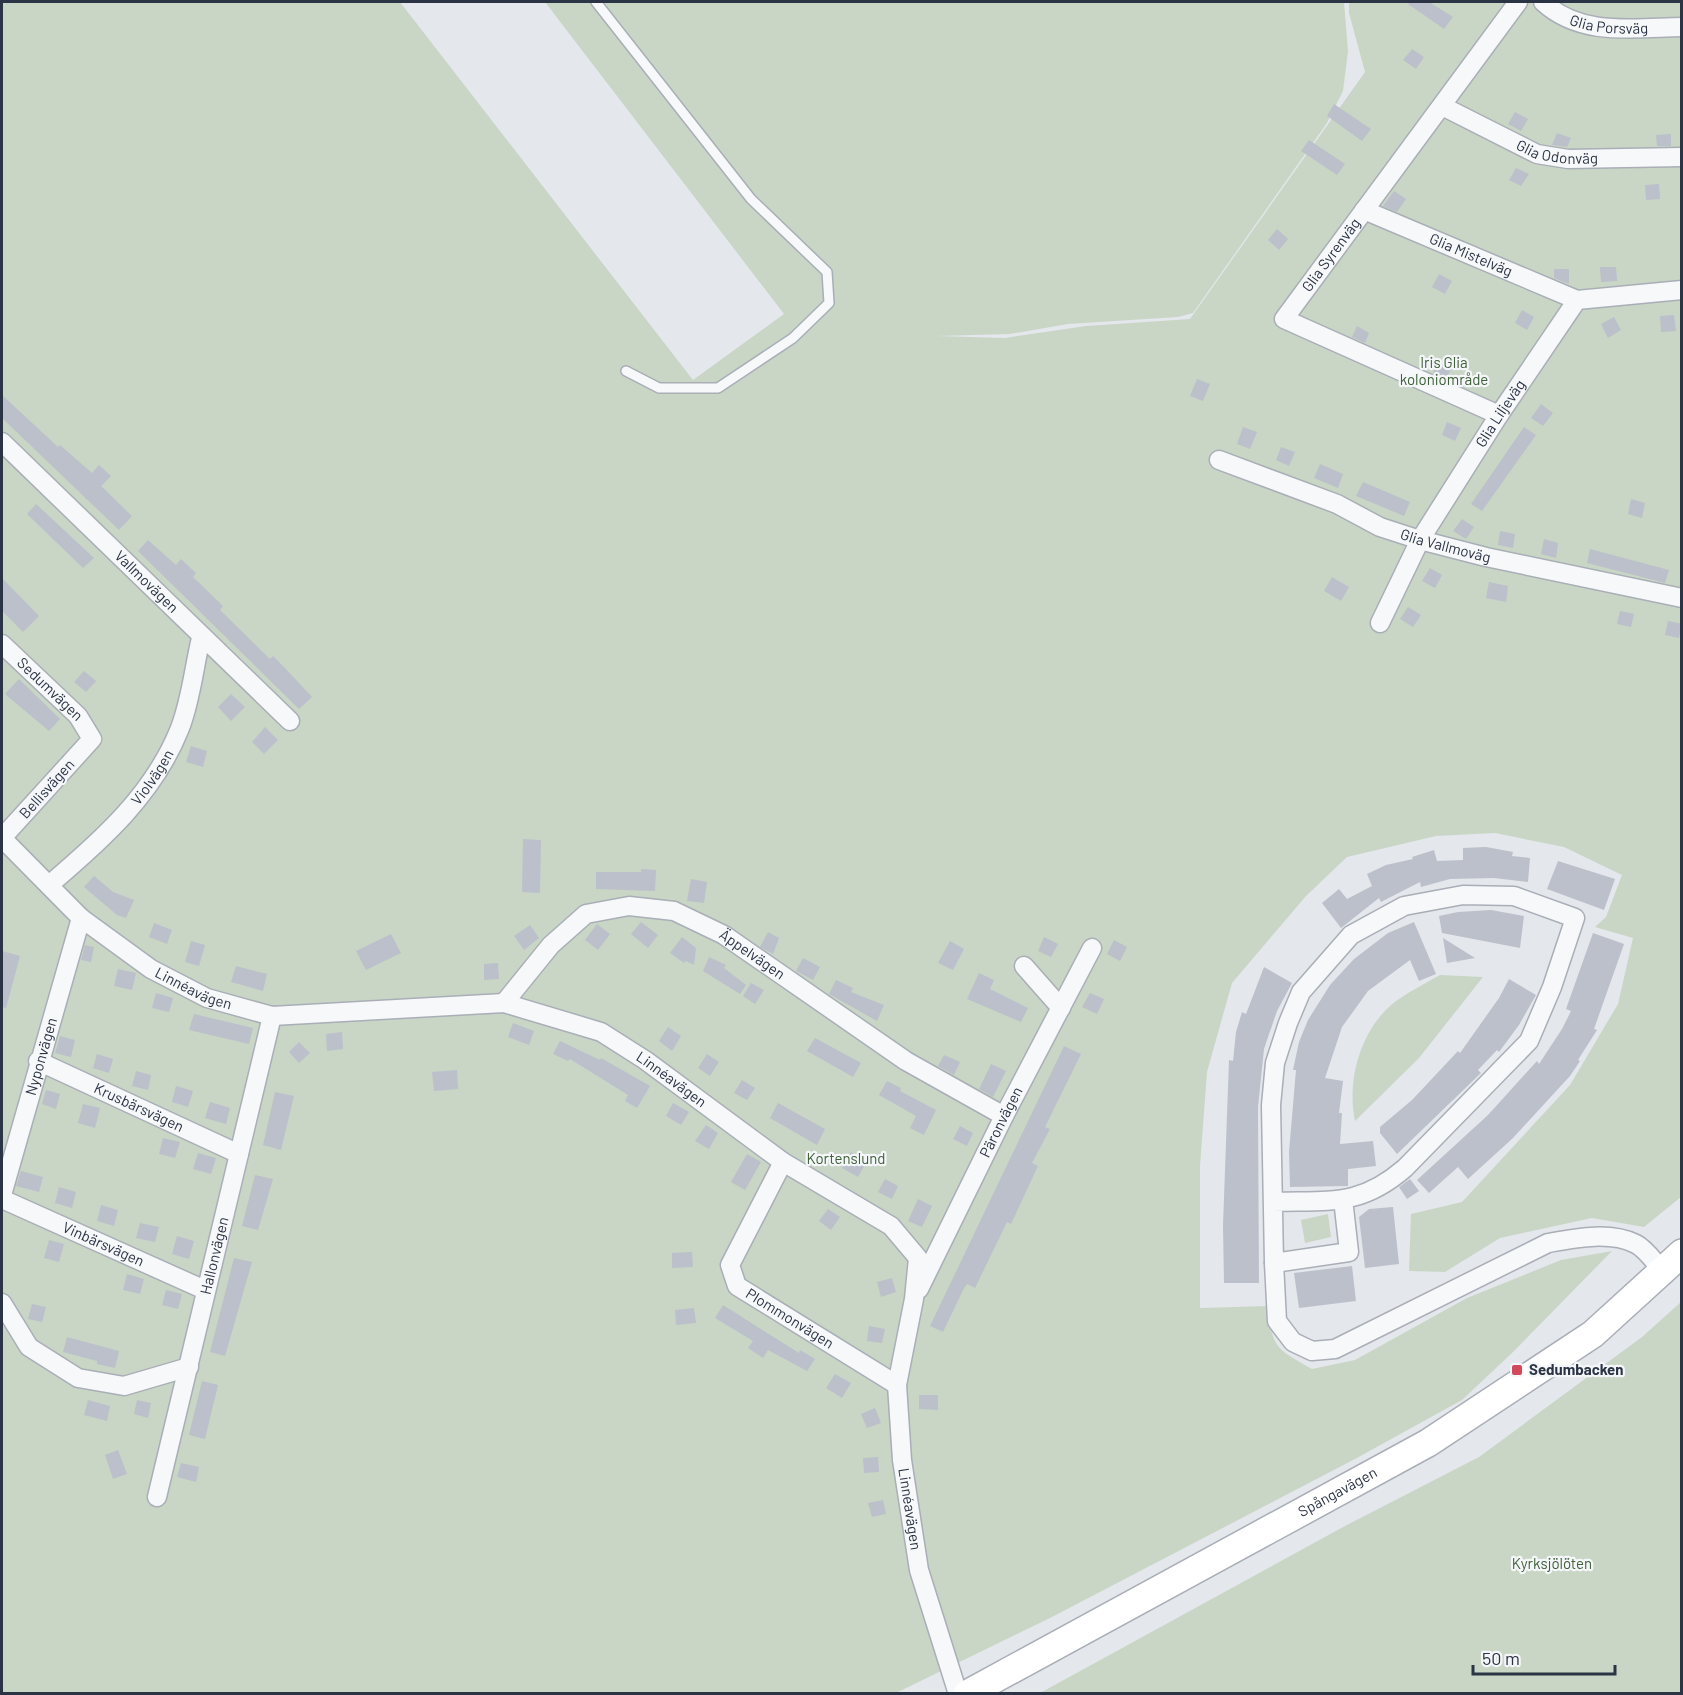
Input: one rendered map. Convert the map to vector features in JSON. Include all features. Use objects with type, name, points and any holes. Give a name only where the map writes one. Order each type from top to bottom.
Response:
[{"type":"street","name":"Glia Syrenväg","points":[[1499,415],[1284,319],[1518,2]]},
{"type":"street","name":"Glia Porsväg","points":[[1542,2],[1557,15],[1599,28],[1682,27]]},
{"type":"street","name":"Glia Odonväg","points":[[1442,106],[1538,154],[1568,159],[1682,157]]},
{"type":"street","name":"Glia Mistelväg","points":[[1364,210],[1577,300]]},
{"type":"street","points":[[1577,300],[1682,290]]},
{"type":"street","name":"Glia Liljeväg","points":[[1380,623],[1420,540],[1499,415],[1577,300]]},
{"type":"street","name":"Vallmovägen","points":[[2,442],[201,638],[290,721]]},
{"type":"street","name":"Glia Vallmoväg","points":[[1219,460],[1337,504],[1380,527],[1420,540],[1486,557],[1682,598]]},
{"type":"street","name":"Violvägen","points":[[49,885],[108,835],[154,779],[180,727],[201,638]]},
{"type":"street","name":"Sedumvägen","points":[[2,644],[78,716],[92,738]]},
{"type":"street","name":"Bellisvägen","points":[[2,838],[92,738]]},
{"type":"street","name":"Linnéavägen","points":[[2,838],[81,918],[152,969],[207,998],[272,1016],[504,1003],[601,1032],[645,1060],[783,1162],[891,1226],[918,1258],[914,1299],[897,1385],[902,1460],[919,1570],[958,1694]]},
{"type":"street","points":[[1273,1202],[1343,1199],[1363,1196],[1384,1186],[1529,1041],[1552,987],[1575,918],[1514,896],[1463,895],[1404,906],[1352,935],[1301,992],[1287,1023],[1275,1063],[1271,1105],[1274,1263],[1277,1321],[1293,1342],[1312,1351],[1335,1349],[1548,1243],[1586,1237],[1620,1239],[1672,1262]]},
{"type":"street","name":"Äppelvägen","points":[[504,1003],[551,945],[586,914],[629,906],[674,911],[724,935],[906,1061],[1004,1116]]},
{"type":"street","name":"Nyponvägen","points":[[2,1197],[38,1061],[81,918]]},
{"type":"street","name":"Päronvägen","points":[[914,1299],[1004,1116],[1092,948]]},
{"type":"street","points":[[1024,966],[1061,1008]]},
{"type":"street","name":"Hallonvägen","points":[[157,1497],[167,1447],[189,1367],[205,1290],[272,1016]]},
{"type":"street","name":"Krusbärsvägen","points":[[38,1061],[239,1154]]},
{"type":"street","name":"Plommonvägen","points":[[783,1162],[730,1265],[737,1286],[897,1385]]},
{"type":"street","name":"Vinbärsvägen","points":[[2,1197],[205,1290]]},
{"type":"street","points":[[1274,1263],[1349,1252],[1343,1199]]},
{"type":"street","name":"Spångavägen","points":[[967,1694],[1428,1443],[1593,1334],[1672,1262]]},
{"type":"street","points":[[2,1303],[29,1347],[78,1378],[124,1386],[189,1367]]},
{"type":"lane","points":[[596,2],[751,199],[827,272],[829,303],[794,338],[718,388],[659,388],[626,371]]},
{"type":"green space","points":[[2,2],[400,2],[693,380],[784,314],[545,2],[1344,2],[1348,51],[1343,91],[1327,123],[1193,313],[1178,317],[1068,324],[1010,334],[937,336],[1005,338],[1086,326],[1190,319],[1365,72],[1349,13],[1349,2],[1681,2],[1681,1197],[1644,1227],[1592,1218],[1500,1238],[1445,1272],[1409,1271],[1411,1214],[1462,1202],[1570,1085],[1618,1004],[1633,938],[1595,927],[1606,917],[1622,875],[1564,847],[1495,833],[1436,836],[1347,857],[1306,896],[1232,983],[1207,1072],[1200,1166],[1200,1308],[1268,1306],[1274,1339],[1278,1346],[1312,1369],[1355,1360],[1467,1298],[1561,1260],[1612,1251],[1513,1352],[1462,1400],[1355,1459],[1050,1618],[896,1693],[2,1693]]},
{"type":"green space","points":[[1440,975],[1483,977],[1419,1058],[1355,1121],[1353,1088],[1355,1071],[1366,1038],[1386,1010],[1399,999]]},
{"type":"green space","points":[[1328,1214],[1331,1237],[1305,1243],[1301,1220]]},
{"type":"green space","name":"Kyrksjölöten","points":[[1681,1302],[1681,1693],[1040,1693],[1345,1526],[1479,1457],[1642,1337]]},
{"type":"building","points":[[1410,2],[1429,2],[1453,17],[1444,29],[1408,4]]},
{"type":"building","points":[[1412,49],[1424,57],[1416,69],[1403,60]]},
{"type":"building","points":[[1334,104],[1371,129],[1362,141],[1327,116]]},
{"type":"building","points":[[1515,112],[1528,119],[1521,131],[1508,124]]},
{"type":"building","points":[[1557,133],[1571,138],[1567,147],[1552,145]]},
{"type":"building","points":[[1671,134],[1671,146],[1657,146],[1656,135]]},
{"type":"building","points":[[1309,140],[1345,164],[1337,175],[1301,151]]},
{"type":"building","points":[[1516,168],[1529,174],[1521,186],[1509,180]]},
{"type":"building","points":[[1659,184],[1660,199],[1646,200],[1645,185]]},
{"type":"building","points":[[1394,191],[1406,199],[1397,212],[1383,206]]},
{"type":"building","points":[[1277,229],[1288,239],[1279,250],[1268,240]]},
{"type":"building","points":[[1600,267],[1616,267],[1617,281],[1601,282]]},
{"type":"building","points":[[1554,269],[1569,269],[1569,284],[1554,278]]},
{"type":"building","points":[[1439,274],[1452,281],[1445,294],[1432,287]]},
{"type":"building","points":[[1522,310],[1534,317],[1527,330],[1515,323]]},
{"type":"building","points":[[1674,315],[1676,331],[1661,332],[1660,316]]},
{"type":"building","points":[[1614,317],[1621,330],[1608,338],[1601,324]]},
{"type":"building","points":[[1357,326],[1369,333],[1365,343],[1352,337]]},
{"type":"building","points":[[1439,362],[1451,369],[1446,379],[1433,373]]},
{"type":"building","points":[[1197,379],[1210,384],[1203,401],[1190,396]]},
{"type":"building","points":[[2,395],[58,447],[60,445],[92,473],[99,465],[111,476],[101,486],[132,516],[119,530],[2,418]]},
{"type":"building","points":[[1541,404],[1553,413],[1543,426],[1531,418]]},
{"type":"building","points":[[1447,422],[1461,428],[1455,441],[1442,435]]},
{"type":"building","points":[[1243,427],[1257,432],[1250,449],[1237,444]]},
{"type":"building","points":[[1524,427],[1536,435],[1482,511],[1471,504]]},
{"type":"building","points":[[1281,447],[1295,452],[1289,466],[1276,460]]},
{"type":"building","points":[[1320,464],[1343,474],[1338,488],[1314,478]]},
{"type":"building","points":[[1363,482],[1410,502],[1404,516],[1356,496]]},
{"type":"building","points":[[1631,499],[1645,503],[1642,518],[1628,514]]},
{"type":"building","points":[[36,504],[94,558],[83,568],[27,514]]},
{"type":"building","points":[[1462,519],[1474,527],[1466,539],[1453,531]]},
{"type":"building","points":[[1500,531],[1515,534],[1513,548],[1498,545]]},
{"type":"building","points":[[1544,539],[1558,543],[1556,558],[1541,554]]},
{"type":"building","points":[[148,540],[176,565],[181,559],[196,573],[193,577],[223,606],[220,610],[270,659],[273,656],[312,697],[299,709],[138,551]]},
{"type":"building","points":[[1590,549],[1669,570],[1665,583],[1587,563]]},
{"type":"building","points":[[1430,568],[1442,575],[1435,588],[1422,581]]},
{"type":"building","points":[[1332,577],[1349,587],[1341,601],[1324,591]]},
{"type":"building","points":[[2,578],[39,616],[23,632],[2,611]]},
{"type":"building","points":[[1489,582],[1508,586],[1506,602],[1486,598]]},
{"type":"building","points":[[1408,607],[1421,615],[1413,627],[1400,619]]},
{"type":"building","points":[[1620,611],[1634,614],[1631,627],[1617,624]]},
{"type":"building","points":[[1668,621],[1682,624],[1679,638],[1665,635]]},
{"type":"building","points":[[84,671],[96,681],[86,692],[74,682]]},
{"type":"building","points":[[19,679],[60,719],[49,731],[5,694]]},
{"type":"building","points":[[231,694],[245,707],[231,721],[218,707]]},
{"type":"building","points":[[265,727],[278,740],[264,754],[252,742]]},
{"type":"building","points":[[191,746],[207,751],[203,767],[186,762]]},
{"type":"building","points":[[523,839],[541,840],[540,893],[522,892]]},
{"type":"building","points":[[1486,847],[1513,852],[1512,856],[1530,858],[1528,882],[1494,878],[1450,879],[1421,887],[1420,882],[1381,902],[1379,898],[1341,928],[1322,903],[1339,889],[1347,899],[1372,886],[1367,874],[1386,865],[1413,859],[1412,857],[1434,850],[1437,861],[1463,860],[1463,848]]},
{"type":"building","points":[[1558,861],[1615,879],[1604,910],[1547,889]]},
{"type":"building","points":[[641,869],[656,870],[655,891],[596,889],[596,872],[641,872]]},
{"type":"building","points":[[94,876],[113,892],[134,900],[126,918],[117,915],[84,887]]},
{"type":"building","points":[[691,879],[707,882],[704,903],[687,901]]},
{"type":"building","points":[[1491,910],[1524,916],[1520,948],[1442,933],[1439,916]]},
{"type":"building","points":[[641,922],[658,935],[648,948],[631,934]]},
{"type":"building","points":[[1414,922],[1436,974],[1419,981],[1410,960],[1368,991],[1342,1027],[1325,1078],[1343,1081],[1339,1113],[1342,1113],[1340,1144],[1373,1141],[1376,1166],[1348,1169],[1348,1186],[1290,1187],[1289,1152],[1296,1070],[1293,1070],[1299,1042],[1308,1020],[1330,985],[1354,959],[1388,933]]},
{"type":"building","points":[[154,923],[172,930],[167,944],[149,937]]},
{"type":"building","points":[[597,924],[610,934],[598,950],[585,940]]},
{"type":"building","points":[[530,925],[539,938],[524,950],[514,936]]},
{"type":"building","points":[[768,932],[779,938],[773,954],[760,947]]},
{"type":"building","points":[[1593,933],[1624,944],[1594,1029],[1597,1030],[1578,1060],[1580,1061],[1570,1076],[1513,1138],[1468,1179],[1458,1167],[1429,1193],[1417,1180],[1488,1115],[1537,1061],[1539,1064],[1562,1029],[1571,1011],[1566,1009]]},
{"type":"building","points":[[391,934],[401,953],[366,970],[356,951]]},
{"type":"building","points":[[682,937],[696,948],[694,965],[686,961],[684,963],[670,953]]},
{"type":"building","points":[[1044,937],[1058,944],[1051,957],[1038,951]]},
{"type":"building","points":[[1443,938],[1475,958],[1447,963]]},
{"type":"building","points":[[1114,940],[1127,947],[1120,961],[1107,954]]},
{"type":"building","points":[[191,941],[205,945],[199,966],[185,962]]},
{"type":"building","points":[[950,941],[964,949],[953,970],[938,963]]},
{"type":"building","points":[[85,945],[94,947],[91,962],[81,960]]},
{"type":"building","points":[[2,951],[20,956],[6,1008],[2,1007]]},
{"type":"building","points":[[709,957],[726,965],[724,968],[746,985],[740,994],[703,971]]},
{"type":"building","points":[[803,958],[820,967],[813,980],[796,971]]},
{"type":"building","points":[[498,963],[499,979],[484,980],[484,964]]},
{"type":"building","points":[[236,966],[267,974],[263,991],[231,982]]},
{"type":"building","points":[[1264,967],[1292,983],[1277,1011],[1264,1049],[1258,1107],[1259,1283],[1224,1283],[1223,1225],[1229,1060],[1233,1061],[1236,1032],[1242,1012],[1246,1014]]},
{"type":"building","points":[[118,969],[136,973],[132,990],[114,986]]},
{"type":"building","points":[[979,973],[994,980],[990,989],[1028,1008],[1021,1022],[967,999]]},
{"type":"building","points":[[1509,979],[1536,995],[1519,1025],[1499,1052],[1497,1050],[1478,1070],[1481,1073],[1397,1154],[1380,1133],[1380,1127],[1412,1100],[1458,1051],[1460,1053],[1499,998]]},
{"type":"building","points":[[836,980],[853,988],[851,992],[884,1005],[877,1021],[829,994]]},
{"type":"building","points":[[751,983],[764,990],[755,1004],[743,996]]},
{"type":"building","points":[[156,993],[173,998],[169,1012],[152,1008]]},
{"type":"building","points":[[1090,993],[1104,999],[1097,1014],[1082,1007]]},
{"type":"building","points":[[194,1014],[253,1028],[249,1044],[189,1030]]},
{"type":"building","points":[[513,1023],[534,1031],[529,1045],[508,1037]]},
{"type":"building","points":[[668,1027],[681,1036],[672,1051],[659,1041]]},
{"type":"building","points":[[342,1032],[343,1049],[327,1051],[326,1034]]},
{"type":"building","points":[[60,1036],[75,1040],[71,1057],[55,1053]]},
{"type":"building","points":[[815,1038],[861,1063],[853,1077],[807,1051]]},
{"type":"building","points":[[560,1041],[600,1060],[601,1058],[650,1086],[637,1108],[625,1101],[628,1095],[570,1059],[568,1061],[553,1054]]},
{"type":"building","points":[[299,1042],[310,1053],[299,1063],[289,1052]]},
{"type":"building","points":[[1064,1046],[1081,1054],[1045,1127],[1050,1129],[1032,1163],[1038,1166],[1011,1224],[1007,1222],[975,1288],[967,1284],[943,1332],[930,1326]]},
{"type":"building","points":[[97,1054],[113,1059],[109,1073],[93,1068]]},
{"type":"building","points":[[707,1054],[719,1062],[710,1076],[698,1068]]},
{"type":"building","points":[[944,1055],[960,1062],[954,1075],[938,1066]]},
{"type":"building","points":[[991,1064],[1006,1071],[993,1097],[979,1089]]},
{"type":"building","points":[[457,1070],[458,1089],[434,1091],[432,1072]]},
{"type":"building","points":[[136,1071],[151,1075],[148,1090],[132,1086]]},
{"type":"building","points":[[742,1080],[755,1088],[747,1100],[734,1093]]},
{"type":"building","points":[[887,1081],[901,1088],[900,1091],[936,1110],[924,1135],[910,1128],[916,1116],[879,1095]]},
{"type":"building","points":[[176,1086],[193,1091],[188,1107],[172,1102]]},
{"type":"building","points":[[46,1090],[60,1094],[56,1109],[42,1104]]},
{"type":"building","points":[[275,1092],[294,1096],[281,1150],[263,1145]]},
{"type":"building","points":[[210,1102],[230,1108],[226,1124],[205,1118]]},
{"type":"building","points":[[673,1103],[689,1112],[681,1125],[666,1116]]},
{"type":"building","points":[[778,1103],[825,1129],[817,1145],[770,1118]]},
{"type":"building","points":[[83,1104],[100,1108],[95,1128],[78,1123]]},
{"type":"building","points":[[706,1125],[718,1133],[709,1149],[695,1141]]},
{"type":"building","points":[[960,1126],[973,1133],[967,1146],[953,1139]]},
{"type":"building","points":[[163,1138],[180,1142],[175,1158],[159,1154]]},
{"type":"building","points":[[851,1152],[867,1161],[858,1177],[842,1168]]},
{"type":"building","points":[[198,1153],[216,1158],[211,1174],[193,1169]]},
{"type":"building","points":[[747,1154],[761,1162],[745,1190],[731,1182]]},
{"type":"building","points":[[21,1171],[43,1177],[39,1192],[16,1186]]},
{"type":"building","points":[[255,1175],[273,1179],[258,1230],[242,1226]]},
{"type":"building","points":[[885,1179],[898,1186],[892,1199],[878,1192]]},
{"type":"building","points":[[1410,1179],[1419,1191],[1407,1199],[1399,1187]]},
{"type":"building","points":[[59,1187],[76,1192],[72,1208],[55,1203]]},
{"type":"building","points":[[918,1199],[932,1206],[922,1227],[908,1221]]},
{"type":"building","points":[[101,1205],[118,1210],[114,1226],[97,1221]]},
{"type":"building","points":[[1393,1207],[1399,1264],[1365,1268],[1359,1217],[1369,1209]]},
{"type":"building","points":[[828,1209],[840,1217],[831,1230],[819,1221]]},
{"type":"building","points":[[140,1223],[159,1227],[155,1242],[136,1238]]},
{"type":"building","points":[[177,1236],[194,1241],[189,1259],[172,1254]]},
{"type":"building","points":[[49,1240],[64,1244],[59,1262],[44,1258]]},
{"type":"building","points":[[692,1252],[693,1267],[672,1268],[672,1253]]},
{"type":"building","points":[[234,1258],[252,1262],[225,1356],[210,1352]]},
{"type":"building","points":[[1352,1266],[1356,1301],[1299,1308],[1294,1273]]},
{"type":"building","points":[[127,1274],[144,1279],[140,1294],[123,1290]]},
{"type":"building","points":[[892,1278],[896,1292],[881,1297],[877,1282]]},
{"type":"building","points":[[166,1290],[182,1294],[178,1309],[162,1305]]},
{"type":"building","points":[[32,1304],[46,1307],[42,1322],[28,1319]]},
{"type":"building","points":[[723,1305],[799,1353],[800,1350],[815,1359],[807,1371],[768,1350],[763,1358],[748,1348],[753,1341],[715,1318]]},
{"type":"building","points":[[694,1308],[696,1323],[676,1325],[675,1310]]},
{"type":"building","points":[[869,1326],[885,1329],[882,1343],[867,1341]]},
{"type":"building","points":[[67,1337],[119,1351],[115,1368],[63,1352]]},
{"type":"building","points":[[835,1374],[851,1383],[842,1398],[826,1388]]},
{"type":"building","points":[[202,1381],[218,1385],[205,1439],[189,1435]]},
{"type":"building","points":[[919,1395],[938,1395],[938,1410],[919,1409]]},
{"type":"building","points":[[88,1400],[110,1406],[107,1421],[84,1415]]},
{"type":"building","points":[[137,1400],[151,1403],[148,1418],[134,1414]]},
{"type":"building","points":[[875,1408],[881,1423],[867,1428],[861,1414]]},
{"type":"building","points":[[118,1450],[127,1474],[113,1479],[105,1455]]},
{"type":"building","points":[[878,1457],[879,1472],[864,1473],[863,1458]]},
{"type":"building","points":[[181,1463],[199,1467],[196,1482],[177,1477]]},
{"type":"building","points":[[883,1500],[886,1514],[872,1517],[868,1503]]},
{"type":"place","name":"Sedumbacken","points":[[1517,1370]]},
{"type":"park label","name":"Iris Glia koloniområde","points":[[1444,372]]},
{"type":"park label","name":"Kortenslund","points":[[846,1159]]}]
